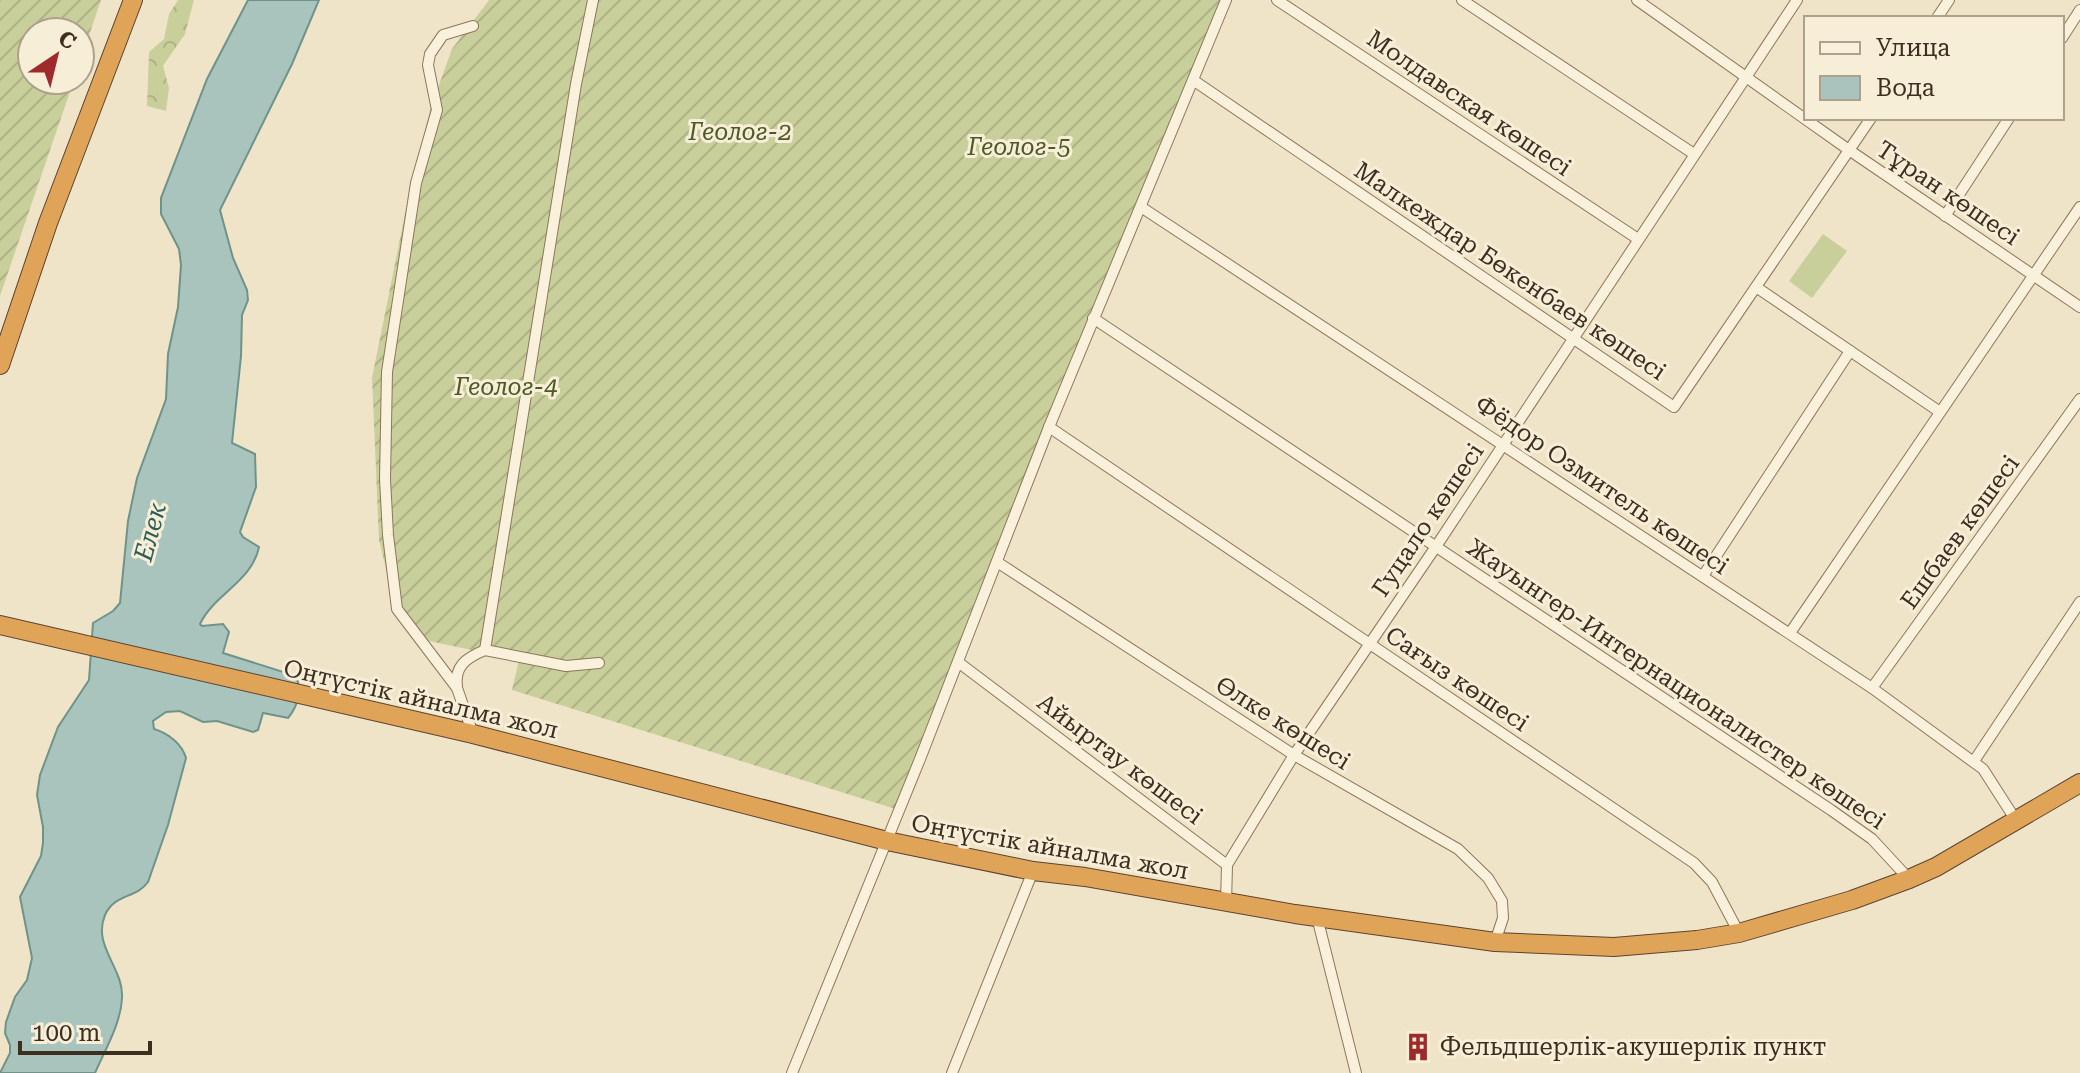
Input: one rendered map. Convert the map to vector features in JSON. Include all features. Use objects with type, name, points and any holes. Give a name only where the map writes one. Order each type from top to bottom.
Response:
[{"type":"highway","points":[[0,365],[48,223],[133,0]]},
{"type":"highway","name":"Оңтүстік айналма жол","points":[[3,626],[473,734],[887,841],[1033,871],[1495,942],[1614,947],[1739,933],[1852,900],[1909,879],[2017,822],[2080,783]]},
{"type":"street","points":[[485,650],[576,84],[593,0]]},
{"type":"street","points":[[792,1073],[1093,318],[1226,0]]},
{"type":"street","name":"Молдавская көшесі","points":[[1277,0],[1638,239]]},
{"type":"street","points":[[1462,0],[1694,154]]},
{"type":"street","name":"Гуцало көшесі","points":[[1227,865],[1294,755],[1437,545],[1797,0]]},
{"type":"street","name":"Тұран көшесі","points":[[1641,1],[1804,118]]},
{"type":"street","points":[[2064,35],[2080,10]]},
{"type":"street","points":[[457,688],[397,609],[388,535],[385,387],[416,183],[437,110],[428,65],[430,54],[443,35],[473,26]]},
{"type":"street","name":"Малкеждар Бөкенбаев көшесі","points":[[1193,80],[1674,407],[1870,120]]},
{"type":"street","name":"Тұран көшесі","points":[[1807,120],[2080,307]]},
{"type":"street","points":[[1945,216],[2008,120]]},
{"type":"street","name":"Фёдор Озмитель көшесі","points":[[1141,207],[1872,688],[1974,761],[1991,778],[2017,822]]},
{"type":"street","points":[[1790,633],[2080,207]]},
{"type":"street","points":[[1756,287],[1940,412]]},
{"type":"street","name":"Жауынгер-Интернационалистер көшесі","points":[[1093,318],[1437,545],[1862,832],[1909,879]]},
{"type":"street","points":[[1703,576],[1850,351]]},
{"type":"street","name":"Ешбаев көшесі","points":[[1872,688],[2080,399]]},
{"type":"street","name":"Сағыз көшесі","points":[[1049,427],[1694,863],[1712,882],[1739,933]]},
{"type":"street","name":"Өлке көшесі","points":[[997,562],[1294,755],[1434,835],[1475,863],[1502,901],[1503,918],[1495,942]]},
{"type":"street","points":[[1974,761],[2080,602]]},
{"type":"street","points":[[473,734],[455,675],[460,665],[485,650],[566,666],[599,663]]},
{"type":"street","name":"Айыртау көшесі","points":[[958,662],[1227,865]]},
{"type":"street","points":[[1226,903],[1227,865]]},
{"type":"street","points":[[952,1073],[1033,871]]},
{"type":"street","points":[[1317,917],[1356,1073]]},
{"type":"green space","points":[[0,0],[101,0],[96,16],[16,16],[16,96],[69,96],[0,296]]},
{"type":"green space","points":[[178,0],[194,0],[185,34],[163,66],[169,88],[166,111],[147,106],[149,52],[164,39],[169,14]]},
{"type":"green space","points":[[489,0],[1226,0],[899,810],[512,690],[519,660],[429,641],[396,610],[379,540],[372,378],[408,199],[430,110],[452,49]]},
{"type":"green space","points":[[1823,234],[1847,251],[1812,298],[1789,281]]},
{"type":"water","name":"Елек","points":[[248,0],[319,0],[292,64],[220,210],[233,258],[247,290],[248,300],[242,315],[232,443],[255,454],[256,487],[240,532],[259,547],[249,570],[214,604],[200,624],[223,624],[229,632],[223,653],[296,676],[298,698],[288,718],[263,713],[258,730],[253,732],[217,721],[203,722],[180,711],[166,712],[153,721],[154,729],[174,740],[186,758],[168,825],[148,882],[138,891],[114,903],[105,915],[102,926],[102,937],[118,977],[122,998],[112,1036],[95,1073],[0,1073],[10,1053],[6,1022],[15,997],[27,980],[32,958],[20,897],[41,856],[43,827],[37,795],[40,775],[58,727],[89,680],[93,623],[120,603],[128,521],[137,478],[166,399],[168,354],[178,307],[181,265],[179,249],[161,214],[161,198],[207,79]]},
{"type":"place","name":"Фельдшерлік-акушерлік пункт","points":[[1418,1047]]},
{"type":"park label","name":"Геолог-2","points":[[740,132]]},
{"type":"park label","name":"Геолог-5","points":[[1019,147]]},
{"type":"park label","name":"Геолог-4","points":[[506,387]]}]
